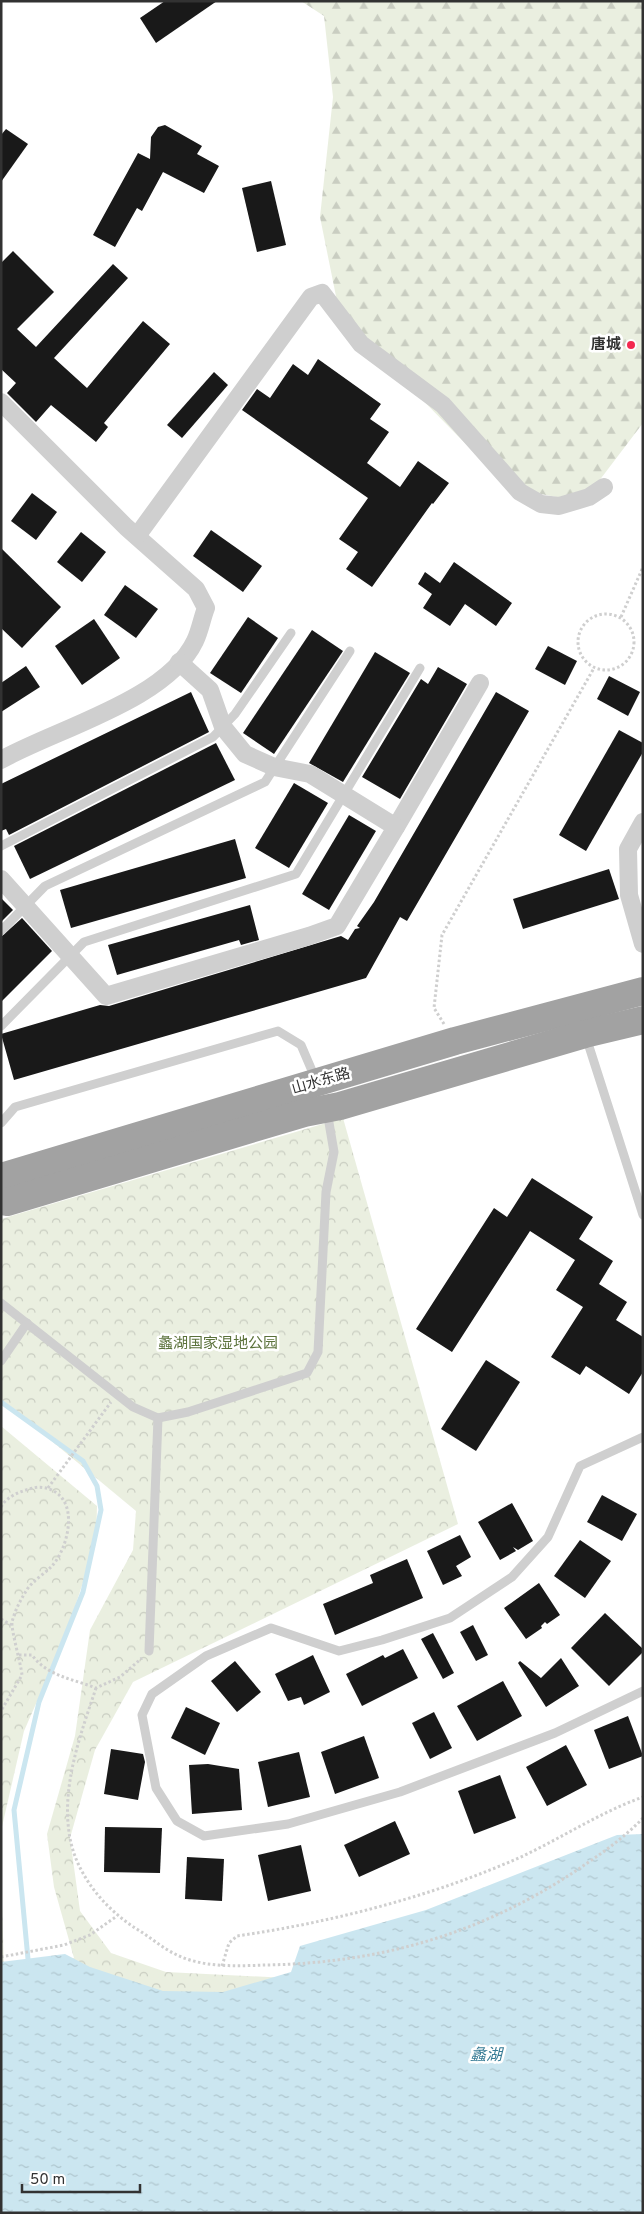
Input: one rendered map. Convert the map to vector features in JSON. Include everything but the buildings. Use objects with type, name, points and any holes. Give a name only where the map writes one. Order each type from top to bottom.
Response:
[{"type":"highway","name":"山水东路","points":[[1,1201],[7,1202],[304,1113],[322,1096],[455,1041],[643,991]]},
{"type":"highway","name":"山水东路","points":[[1,1177],[322,1096],[643,1020]]},
{"type":"street","points":[[137,536],[311,297],[322,293],[361,344],[442,405],[520,492],[541,504],[559,506],[589,498],[604,487]]},
{"type":"street","points":[[1,402],[137,536],[196,589],[206,608],[195,642],[169,674],[127,701],[1,760]]},
{"type":"street","points":[[178,662],[210,690],[223,727],[244,754],[274,767],[310,774],[396,827]]},
{"type":"street","points":[[1,879],[106,996],[337,926],[480,683]]},
{"type":"street","points":[[643,822],[628,848],[629,895],[643,944]]},
{"type":"lane","points":[[1,846],[213,737],[235,714],[291,633]]},
{"type":"lane","points":[[1,931],[45,886],[265,782],[350,651]]},
{"type":"lane","points":[[1,1026],[84,942],[296,874],[420,668]]},
{"type":"lane","points":[[1,1123],[15,1107],[278,1031],[301,1045],[322,1096],[334,1152],[326,1192],[318,1352],[307,1373],[188,1412],[158,1418],[133,1407],[1,1303]]},
{"type":"lane","points":[[585,1034],[643,1215]]},
{"type":"lane","points":[[1,1361],[27,1323]]},
{"type":"lane","points":[[150,1651],[158,1418]]},
{"type":"lane","points":[[643,1437],[580,1466],[548,1537],[512,1577],[450,1618],[382,1640],[339,1651],[271,1628],[206,1656],[152,1694],[142,1715],[156,1788],[178,1821],[204,1836],[288,1824],[400,1792],[555,1733],[643,1691]]},
{"type":"path","points":[[621,617],[643,567]]},
{"type":"path","points":[[603,613],[621,617],[632,630],[634,647],[626,662],[611,670],[594,668],[581,655],[578,637],[586,621],[603,613]]},
{"type":"path","points":[[455,1041],[434,1008],[442,935],[594,668]]},
{"type":"path","points":[[48,1488],[116,1394]]},
{"type":"path","points":[[1,1507],[4,1502],[21,1491],[37,1487],[48,1488],[60,1495],[67,1511],[70,1527],[53,1566],[30,1586],[18,1605],[12,1625],[22,1675],[1,1710]]},
{"type":"path","points":[[1,1619],[12,1625]]},
{"type":"path","points":[[19,1655],[32,1655],[39,1665],[54,1674],[74,1679],[96,1688],[120,1677],[150,1651]]},
{"type":"path","points":[[96,1688],[84,1725],[67,1794],[69,1834],[80,1866],[96,1894],[118,1916],[178,1955],[222,1966],[283,1965],[340,1961],[412,1946],[474,1927],[536,1897],[586,1864],[631,1830],[643,1818]]},
{"type":"path","points":[[222,1966],[229,1943],[237,1936],[330,1920],[414,1897],[521,1856],[643,1798]]},
{"type":"path","points":[[1,1957],[64,1945],[90,1935],[118,1916]]},
{"type":"green space","points":[[301,1],[643,1],[643,423],[583,502],[509,488],[340,316],[320,217],[333,97],[324,16]]},
{"type":"green space","name":"蠡湖国家湿地公园","points":[[343,1118],[458,1524],[133,1682],[95,1750],[70,1838],[80,1911],[111,1953],[166,1972],[287,1978],[643,2213],[1,2213],[1,1876],[4,1966],[74,1958],[54,1887],[47,1834],[75,1736],[90,1630],[133,1550],[136,1511],[1,1399],[1,1219]]},
{"type":"green space","points":[[1,1426],[97,1506],[96,1543],[64,1640],[24,1731],[1,1831]]},
{"type":"water","name":"蠡湖","points":[[643,1834],[643,2213],[1,2213],[1,1962],[65,1954],[90,1967],[163,1991],[223,1992],[291,1972],[300,1946],[426,1910],[617,1835]]},
{"type":"waterway","points":[[1,1402],[83,1461],[97,1486],[101,1510],[83,1592],[39,1702],[14,1810],[28,1959]]},
{"type":"place","name":"唐城","points":[[631,345]]}]
